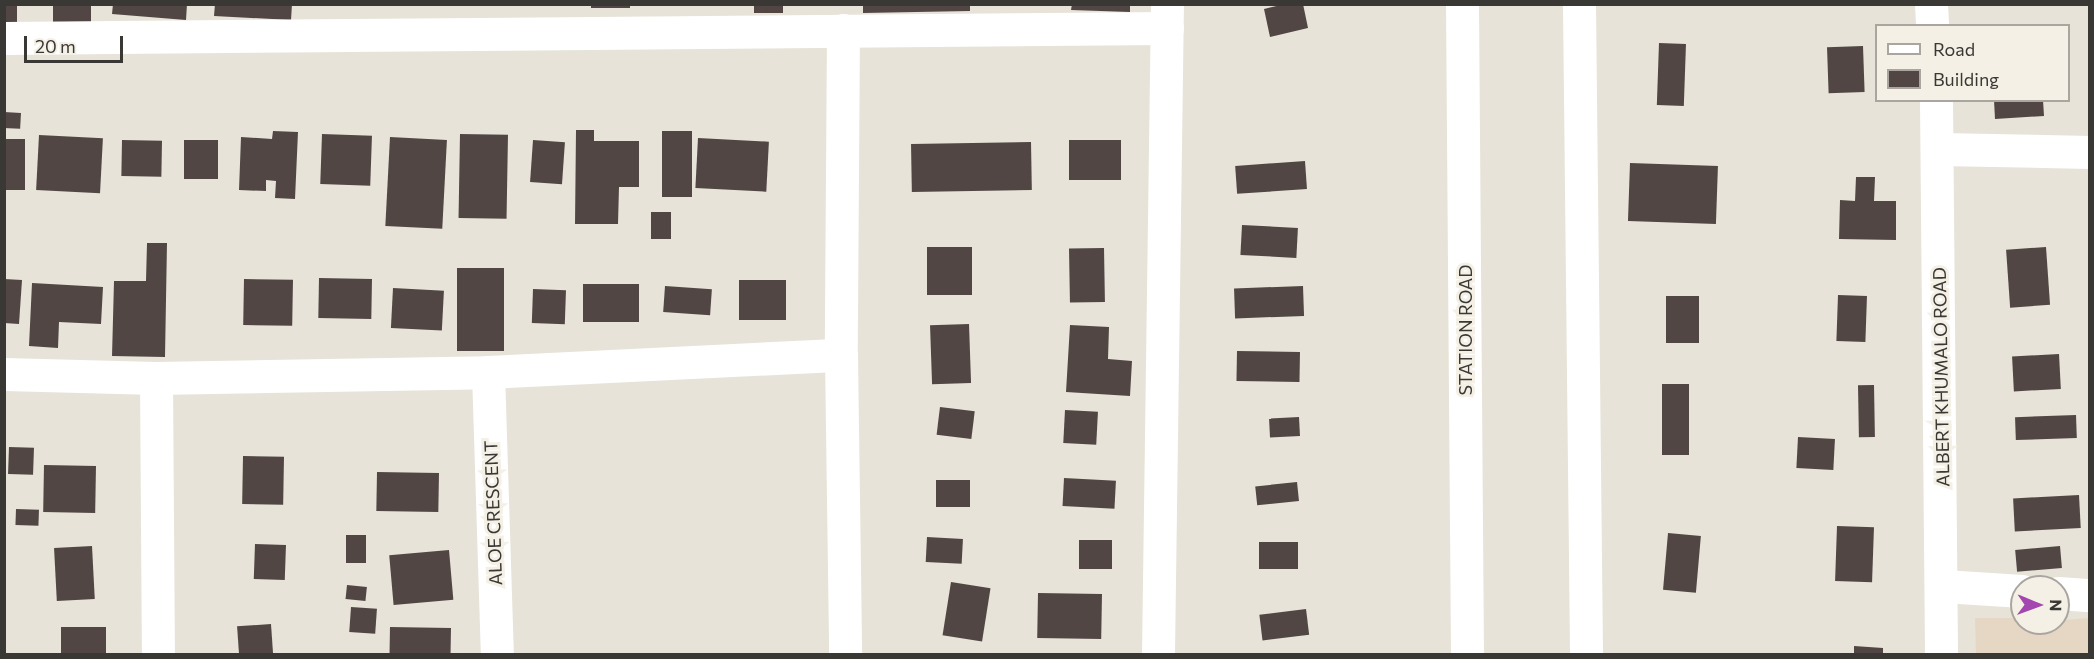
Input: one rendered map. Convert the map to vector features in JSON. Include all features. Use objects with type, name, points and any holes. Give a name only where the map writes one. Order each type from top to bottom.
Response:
[{"type":"street","name":"STATION ROAD","points":[[1462,4],[1467,654]]},
{"type":"street","points":[[1579,4],[1586,654]]},
{"type":"street","points":[[1931,4],[1932,24]]},
{"type":"street","points":[[4,38],[843,30],[1167,16],[1158,654]]},
{"type":"street","points":[[843,30],[841,355],[845,654]]},
{"type":"street","name":"ALBERT KHUMALO ROAD","points":[[1936,102],[1943,586],[1941,654]]},
{"type":"street","points":[[1938,148],[2090,152]]},
{"type":"street","points":[[4,374],[156,378],[488,372],[841,355]]},
{"type":"street","name":"ALOE CRESCENT","points":[[488,372],[497,654]]},
{"type":"street","points":[[156,378],[158,654]]},
{"type":"street","points":[[1943,586],[2010,590]]},
{"type":"street","points":[[2070,594],[2090,595]]},
{"type":"shaded area","points":[[1975,618],[2010,618],[2010,635],[2070,635],[2070,619],[2089,618],[2089,654],[1976,654]]},
{"type":"building","points":[[4,4],[17,4],[17,23],[4,23]]},
{"type":"building","points":[[53,4],[91,4],[91,22],[53,22]]},
{"type":"building","points":[[113,4],[187,4],[186,20],[112,14]]},
{"type":"building","points":[[215,4],[292,4],[291,20],[214,16]]},
{"type":"building","points":[[591,4],[630,4],[630,8],[591,8]]},
{"type":"building","points":[[754,4],[783,4],[783,13],[754,13]]},
{"type":"building","points":[[863,4],[970,4],[970,11],[863,13]]},
{"type":"building","points":[[1072,4],[1130,4],[1130,12],[1071,10]]},
{"type":"building","points":[[1285,4],[1303,4],[1308,28],[1270,37],[1264,9]]},
{"type":"building","points":[[1659,43],[1686,44],[1684,106],[1657,105]]},
{"type":"building","points":[[1863,46],[1865,92],[1829,93],[1827,47]]},
{"type":"building","points":[[1994,102],[2043,102],[2044,116],[1995,119]]},
{"type":"building","points":[[4,112],[21,113],[20,129],[4,128]]},
{"type":"building","points":[[576,130],[594,130],[594,141],[639,141],[639,187],[619,187],[618,224],[575,224]]},
{"type":"building","points":[[273,131],[298,132],[295,199],[275,198],[276,181],[266,180],[266,191],[239,190],[241,137],[272,139]]},
{"type":"building","points":[[662,131],[692,131],[692,197],[662,197]]},
{"type":"building","points":[[322,134],[372,136],[370,186],[320,184]]},
{"type":"building","points":[[460,134],[508,135],[507,219],[459,218]]},
{"type":"building","points":[[39,135],[103,138],[100,193],[36,190]]},
{"type":"building","points":[[390,137],[447,140],[442,229],[385,226]]},
{"type":"building","points":[[698,138],[769,142],[766,192],[695,188]]},
{"type":"building","points":[[4,139],[25,139],[25,190],[4,190]]},
{"type":"building","points":[[122,140],[162,141],[161,177],[121,176]]},
{"type":"building","points":[[184,140],[218,140],[218,179],[184,179]]},
{"type":"building","points":[[533,140],[565,142],[562,184],[530,182]]},
{"type":"building","points":[[1069,140],[1121,140],[1121,180],[1069,180]]},
{"type":"building","points":[[1031,142],[1032,190],[912,192],[911,144]]},
{"type":"building","points":[[1305,161],[1307,189],[1237,194],[1235,166]]},
{"type":"building","points":[[1630,163],[1718,166],[1716,224],[1628,221]]},
{"type":"building","points":[[1856,177],[1875,177],[1874,201],[1896,201],[1896,240],[1839,239],[1840,200],[1855,201]]},
{"type":"building","points":[[651,212],[671,212],[671,239],[651,239]]},
{"type":"building","points":[[1242,225],[1298,228],[1296,258],[1240,255]]},
{"type":"building","points":[[147,243],[167,243],[165,357],[112,356],[114,281],[146,281]]},
{"type":"building","points":[[927,247],[972,247],[972,295],[927,295]]},
{"type":"building","points":[[2046,247],[2050,305],[2010,308],[2006,250]]},
{"type":"building","points":[[1104,248],[1105,302],[1070,303],[1069,249]]},
{"type":"building","points":[[457,268],[504,268],[504,351],[457,351]]},
{"type":"building","points":[[319,278],[372,279],[371,319],[318,318]]},
{"type":"building","points":[[4,279],[22,280],[19,324],[4,323]]},
{"type":"building","points":[[244,279],[293,280],[292,326],[243,325]]},
{"type":"building","points":[[739,280],[786,280],[786,320],[739,320]]},
{"type":"building","points":[[32,283],[103,287],[101,324],[59,322],[58,348],[29,346]]},
{"type":"building","points":[[583,284],[639,284],[639,322],[583,322]]},
{"type":"building","points":[[665,286],[712,289],[710,315],[663,312]]},
{"type":"building","points":[[1303,286],[1304,316],[1235,318],[1234,288]]},
{"type":"building","points":[[393,288],[444,291],[442,331],[391,328]]},
{"type":"building","points":[[533,289],[566,290],[565,324],[532,323]]},
{"type":"building","points":[[1838,295],[1867,296],[1865,342],[1836,341]]},
{"type":"building","points":[[1666,296],[1699,296],[1699,343],[1666,343]]},
{"type":"building","points":[[969,324],[971,383],[932,384],[930,325]]},
{"type":"building","points":[[1070,325],[1109,327],[1108,359],[1132,361],[1130,396],[1066,392]]},
{"type":"building","points":[[1237,351],[1300,352],[1299,382],[1236,381]]},
{"type":"building","points":[[2059,354],[2061,389],[2014,391],[2012,356]]},
{"type":"building","points":[[1662,384],[1689,384],[1689,455],[1662,455]]},
{"type":"building","points":[[1858,385],[1874,385],[1875,437],[1859,437]]},
{"type":"building","points":[[940,407],[975,411],[971,439],[937,435]]},
{"type":"building","points":[[1065,410],[1098,412],[1096,445],[1063,443]]},
{"type":"building","points":[[2076,415],[2077,438],[2016,440],[2015,417]]},
{"type":"building","points":[[1299,417],[1300,436],[1270,438],[1269,419]]},
{"type":"building","points":[[1798,437],[1835,439],[1833,470],[1796,468]]},
{"type":"building","points":[[9,447],[34,448],[33,475],[8,474]]},
{"type":"building","points":[[243,456],[284,457],[283,505],[242,504]]},
{"type":"building","points":[[44,465],[96,466],[95,513],[43,512]]},
{"type":"building","points":[[377,472],[439,473],[438,512],[376,511]]},
{"type":"building","points":[[1064,478],[1116,481],[1114,509],[1063,506]]},
{"type":"building","points":[[936,480],[970,480],[970,507],[936,507]]},
{"type":"building","points":[[1297,482],[1299,501],[1257,505],[1255,486]]},
{"type":"building","points":[[2079,495],[2081,528],[2015,531],[2013,498]]},
{"type":"building","points":[[16,509],[39,510],[38,526],[15,525]]},
{"type":"building","points":[[1837,526],[1874,527],[1872,582],[1835,581]]},
{"type":"building","points":[[1668,533],[1701,536],[1696,593],[1663,590]]},
{"type":"building","points":[[346,535],[366,535],[366,563],[346,563]]},
{"type":"building","points":[[927,537],[963,539],[962,564],[926,562]]},
{"type":"building","points":[[1079,540],[1112,540],[1112,569],[1079,569]]},
{"type":"building","points":[[1259,542],[1298,542],[1298,569],[1259,569]]},
{"type":"building","points":[[255,544],[286,545],[285,580],[254,579]]},
{"type":"building","points":[[92,546],[95,599],[57,601],[54,548]]},
{"type":"building","points":[[2060,546],[2062,568],[2017,572],[2015,550]]},
{"type":"building","points":[[449,550],[453,600],[394,605],[389,555]]},
{"type":"building","points":[[951,582],[991,588],[982,642],[943,635]]},
{"type":"building","points":[[347,585],[367,587],[365,601],[346,599]]},
{"type":"building","points":[[1038,593],[1102,594],[1101,639],[1037,638]]},
{"type":"building","points":[[351,607],[377,609],[375,634],[349,632]]},
{"type":"building","points":[[1306,609],[1309,635],[1263,641],[1259,615]]},
{"type":"building","points":[[271,624],[273,654],[239,654],[237,626]]},
{"type":"building","points":[[61,627],[106,627],[106,654],[61,654]]},
{"type":"building","points":[[390,627],[451,628],[451,654],[390,654]]},
{"type":"building","points":[[1854,646],[1883,648],[1883,654],[1854,654]]}]
